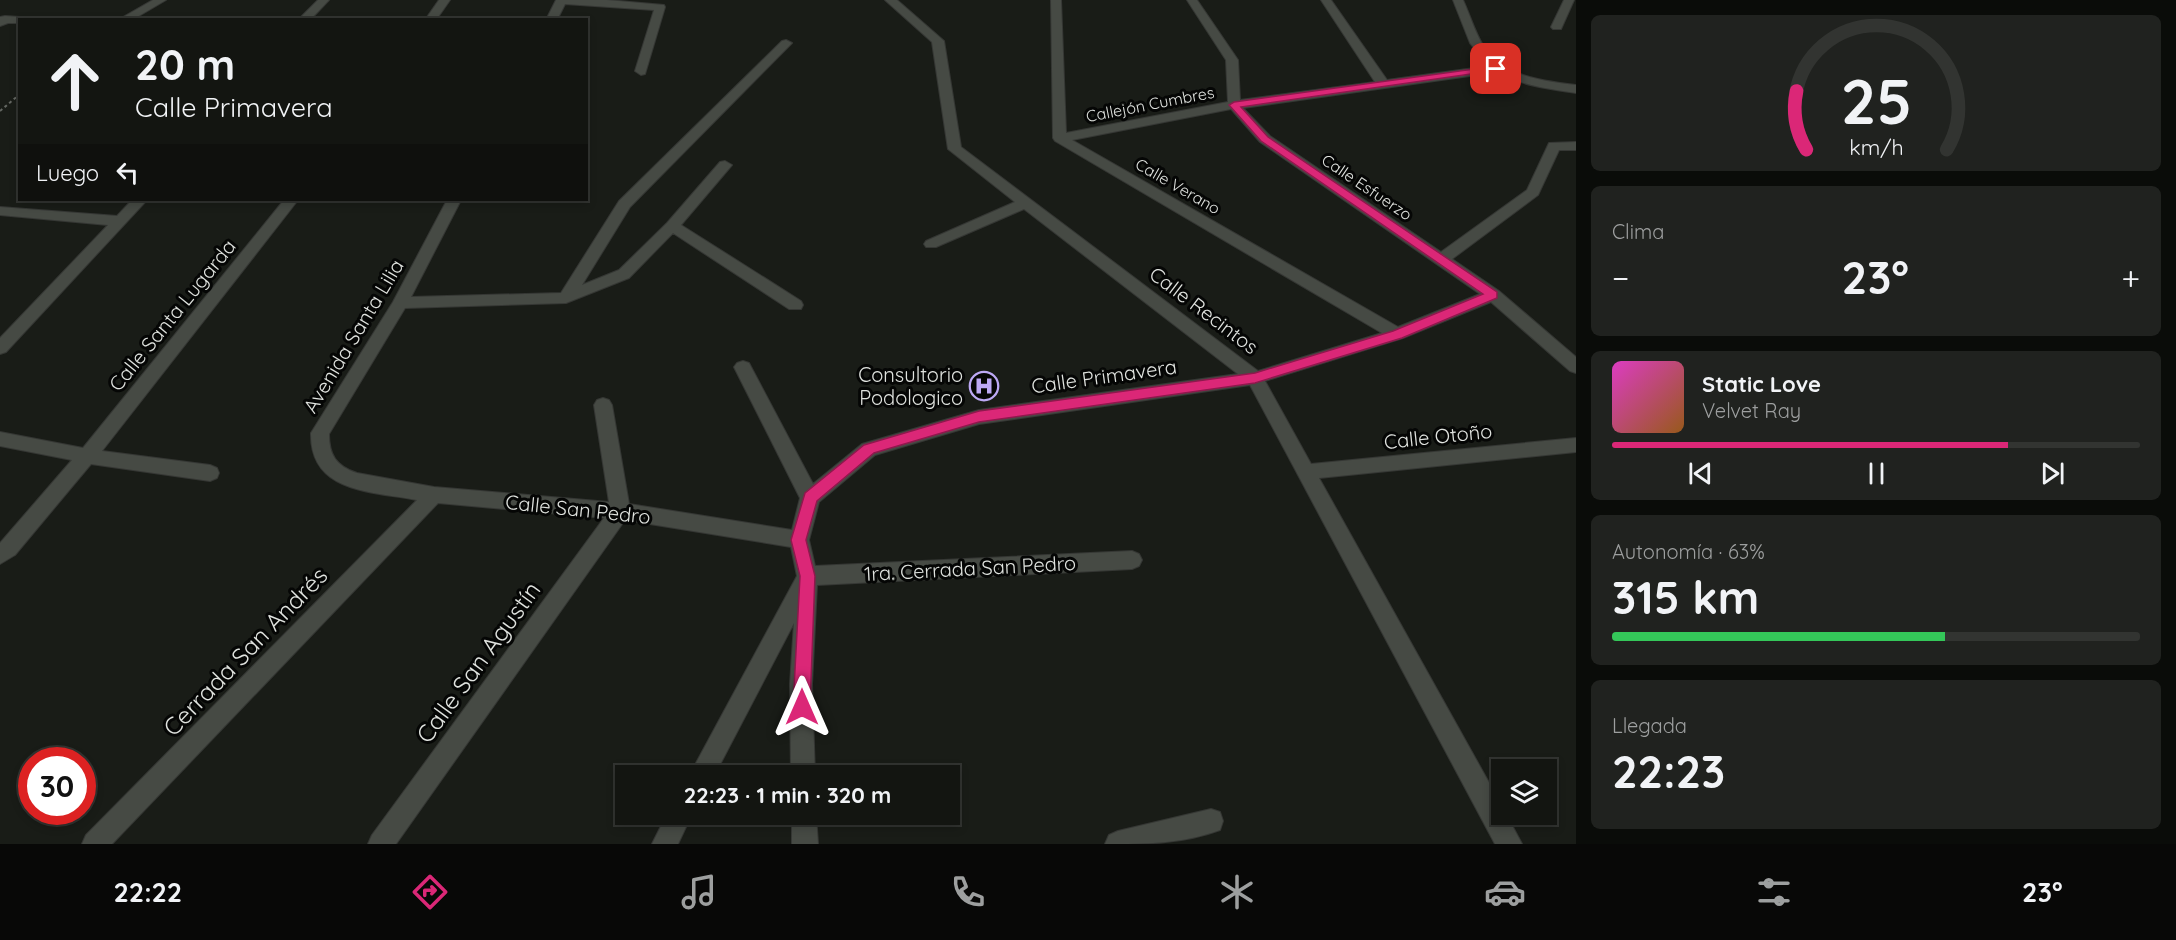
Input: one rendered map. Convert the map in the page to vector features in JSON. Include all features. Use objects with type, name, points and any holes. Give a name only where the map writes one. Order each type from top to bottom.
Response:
[{"type":"street","points":[[127,18],[161,0]]},
{"type":"street","points":[[305,18],[324,0]]},
{"type":"street","points":[[432,18],[445,0]]},
{"type":"street","points":[[552,18],[561,0],[660,7],[641,71]]},
{"type":"street","name":"Calle Recintos","points":[[890,0],[938,41],[955,149],[1255,378],[1509,844]]},
{"type":"street","points":[[1056,0],[1060,138]]},
{"type":"street","points":[[1192,0],[1232,60],[1234,105]]},
{"type":"street","points":[[1326,0],[1383,84]]},
{"type":"street","points":[[1458,0],[1478,48],[1496,69],[1514,76],[1576,89]]},
{"type":"street","points":[[1557,27],[1569,0]]},
{"type":"street","points":[[0,23],[5,19],[18,20]]},
{"type":"street","points":[[566,298],[624,204],[786,43]]},
{"type":"street","name":"Callejón Cumbres","points":[[1060,138],[1234,105],[1496,69]]},
{"type":"street","name":"Calle Esfuerzo","points":[[1234,105],[1265,139],[1493,295],[1576,367]]},
{"type":"street","name":"Calle Verano","points":[[1060,138],[1397,334]]},
{"type":"street","points":[[1441,260],[1533,192],[1554,146],[1576,146]]},
{"type":"street","points":[[400,303],[566,298],[624,274],[672,226],[725,165]]},
{"type":"street","points":[[0,348],[139,201]]},
{"type":"street","name":"Calle Santa Lugarda","points":[[0,555],[87,456],[290,201]]},
{"type":"street","name":"Avenida Santa Lilia","points":[[357,481],[339,475],[327,465],[320,449],[320,433],[400,303],[453,201]]},
{"type":"street","points":[[931,244],[1026,203]]},
{"type":"street","points":[[0,211],[120,222]]},
{"type":"street","points":[[672,226],[795,304]]},
{"type":"street","name":"Calle Primavera","points":[[810,498],[869,449],[979,417],[1255,378],[1397,334],[1493,295]]},
{"type":"street","points":[[742,367],[810,498],[799,540],[807,576],[801,684],[803,765]]},
{"type":"street","points":[[603,405],[620,511]]},
{"type":"street","points":[[0,439],[87,456],[210,473]]},
{"type":"street","name":"Calle Otoño","points":[[1305,472],[1576,445]]},
{"type":"street","name":"Calle San Pedro","points":[[357,481],[434,495],[620,511],[799,540]]},
{"type":"street","name":"Cerrada San Andrés","points":[[95,844],[434,495]]},
{"type":"street","name":"Calle San Agustín","points":[[381,844],[620,511]]},
{"type":"street","name":"1ra. Cerrada San Pedro","points":[[807,576],[1132,560]]},
{"type":"street","points":[[707,765],[807,576]]},
{"type":"street","points":[[1118,844],[1211,821]]},
{"type":"street","points":[[665,844],[674,825]]},
{"type":"street","points":[[804,825],[805,844]]},
{"type":"path","points":[[0,111],[18,96]]},
{"type":"place","name":"Consultorio Podologico","points":[[984,386]]},
{"type":"route","points":[[802,707],[801,684],[807,576],[799,540],[810,498],[869,449],[979,417],[1255,378],[1397,334],[1493,295],[1265,139],[1234,105],[1496,69]]}]
